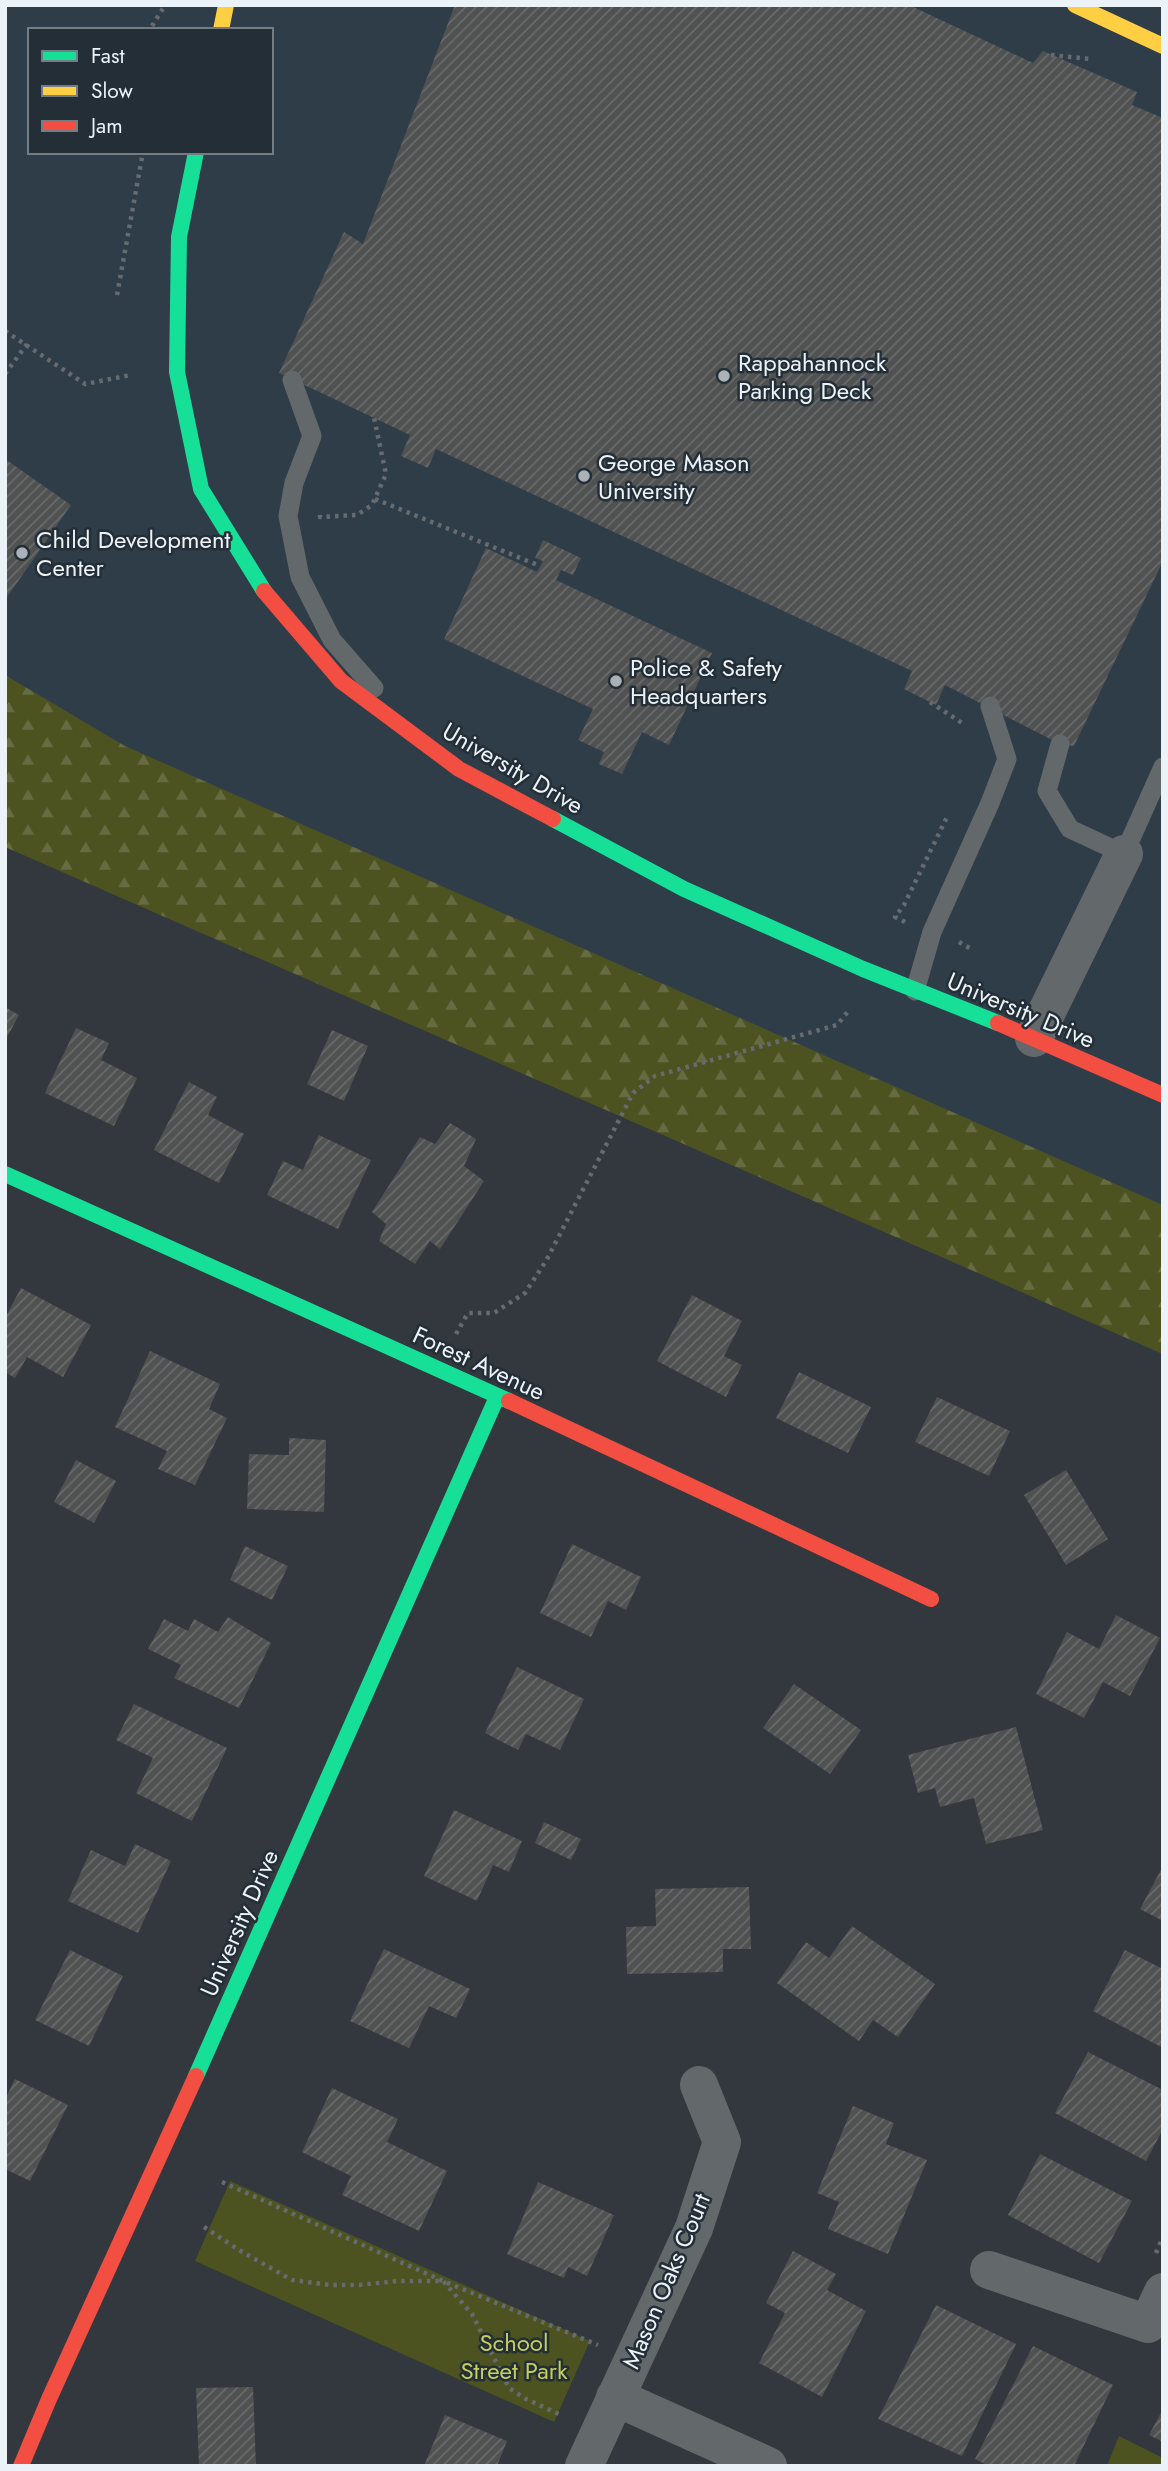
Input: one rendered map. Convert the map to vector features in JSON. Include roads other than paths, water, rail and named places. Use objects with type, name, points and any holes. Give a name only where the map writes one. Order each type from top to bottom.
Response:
[{"type":"street","points":[[221,28],[226,5]]},
{"type":"street","points":[[1075,5],[1163,46]]},
{"type":"street","name":"University Drive","points":[[196,154],[179,237],[177,372],[201,489],[258,584],[341,681],[459,769],[684,889],[1163,1095]]},
{"type":"street","points":[[1034,1038],[1124,854]]},
{"type":"street","name":"Forest Avenue","points":[[5,1174],[439,1368],[931,1599]]},
{"type":"street","name":"University Drive","points":[[21,2466],[497,1397]]},
{"type":"street","name":"Mason Oaks Court","points":[[584,2466],[694,2228],[722,2142],[699,2085]]},
{"type":"street","points":[[989,2270],[1148,2324],[1163,2292]]},
{"type":"street","points":[[615,2397],[768,2466]]},
{"type":"lane","points":[[292,380],[312,436],[294,483],[288,516],[300,577],[332,640],[416,737]]},
{"type":"lane","points":[[915,990],[932,932],[1007,759],[990,706]]},
{"type":"lane","points":[[1060,744],[1047,791],[1070,829],[1124,854],[1163,767]]},
{"type":"place","name":"Rappahannock Parking Deck","points":[[724,376]]},
{"type":"place","name":"George Mason University","points":[[584,476]]},
{"type":"place","name":"Child Development Center","points":[[22,553]]},
{"type":"place","name":"Police & Safety Headquarters","points":[[616,681]]},
{"type":"park label","name":"School Street Park","points":[[514,2356]]}]
